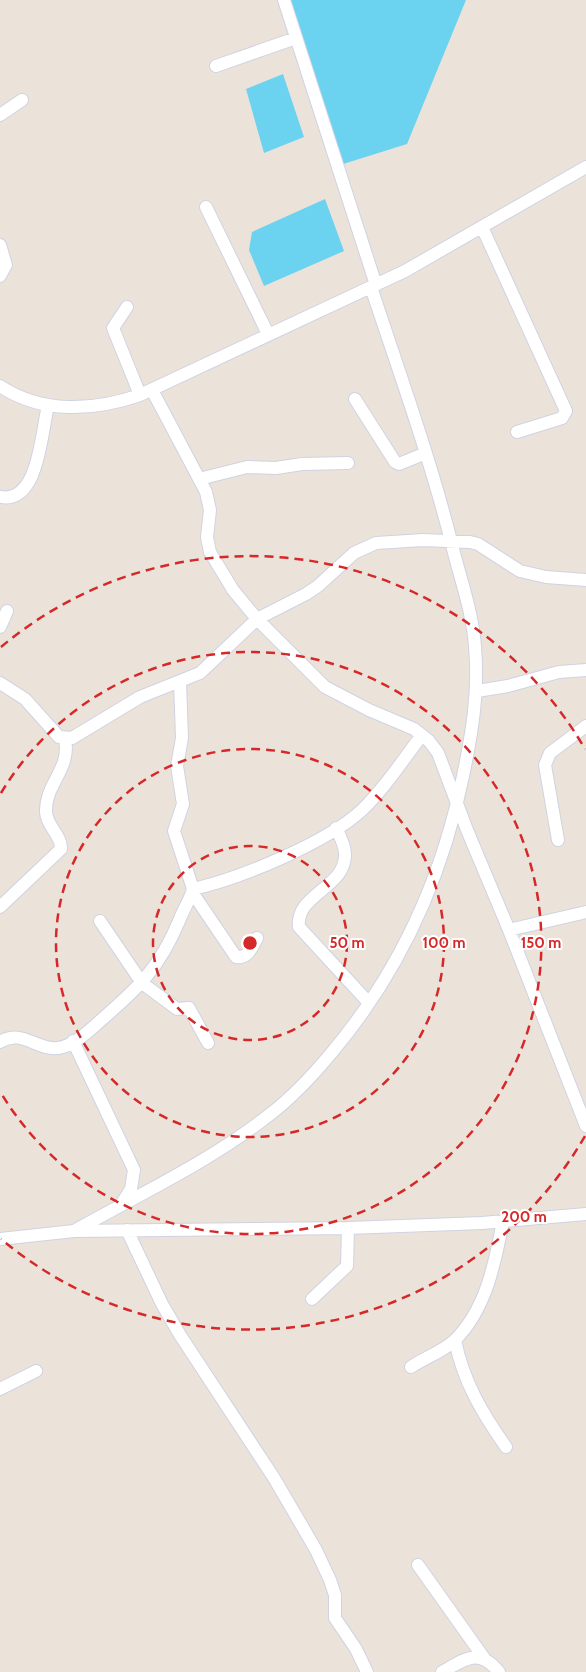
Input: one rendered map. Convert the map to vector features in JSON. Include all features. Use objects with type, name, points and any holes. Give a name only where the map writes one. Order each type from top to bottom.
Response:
[{"type":"street","points":[[74,1232],[155,1188],[270,1115],[310,1078],[346,1036],[386,980],[415,925],[431,888],[458,803],[472,736],[477,691],[475,644],[452,542],[426,453],[284,0]]},
{"type":"street","points":[[216,66],[296,38]]},
{"type":"street","points":[[0,115],[22,100]]},
{"type":"street","points":[[0,386],[11,394],[48,406],[98,407],[140,395],[405,271],[586,167]]},
{"type":"street","points":[[206,208],[268,334]]},
{"type":"street","points":[[482,227],[565,404],[565,414],[562,418],[517,432]]},
{"type":"street","points":[[0,245],[6,265],[0,276]]},
{"type":"street","points":[[127,307],[113,328],[140,395]]},
{"type":"street","points":[[152,390],[206,492],[210,510],[207,537],[210,552],[228,583],[256,620],[325,687],[369,710],[414,729],[438,753],[586,1126]]},
{"type":"street","points":[[355,399],[395,462],[399,464],[426,453]]},
{"type":"street","points":[[0,497],[21,494],[30,480],[36,467],[48,406]]},
{"type":"street","points":[[199,479],[247,467],[276,468],[302,464],[348,463]]},
{"type":"street","points":[[65,739],[80,734],[146,694],[190,678],[209,666],[256,620],[318,586],[360,548],[376,543],[423,540],[478,544],[520,571],[546,577],[586,580]]},
{"type":"street","points":[[0,627],[7,611]]},
{"type":"street","points":[[477,691],[508,686],[559,672],[586,670]]},
{"type":"street","points":[[180,682],[182,738],[177,766],[182,804],[174,831],[192,890],[236,957],[242,958],[246,955],[257,938]]},
{"type":"street","points":[[0,683],[25,699],[52,731],[65,739]]},
{"type":"street","points":[[558,840],[545,765],[550,753],[586,726]]},
{"type":"street","points":[[2,1038],[24,1037],[56,1048],[74,1041],[142,984],[166,951],[192,890],[228,879],[289,854],[336,828],[360,812],[378,793],[422,735]]},
{"type":"street","points":[[0,908],[61,849],[60,840],[47,819],[45,810],[47,800],[66,757],[65,739]]},
{"type":"street","points":[[336,828],[345,855],[343,867],[334,880],[301,911],[298,918],[299,927],[369,1003]]},
{"type":"street","points":[[509,930],[585,916]]},
{"type":"street","points":[[100,921],[142,984],[177,1009],[189,1008],[208,1043]]},
{"type":"street","points":[[74,1041],[134,1170],[134,1180],[131,1189],[121,1205]]},
{"type":"street","points":[[0,1239],[74,1232],[127,1230],[348,1228],[503,1221],[586,1214]]},
{"type":"street","points":[[411,1367],[454,1340],[472,1316],[495,1265],[503,1221]]},
{"type":"street","points":[[312,1299],[347,1266],[348,1228]]},
{"type":"street","points":[[127,1230],[162,1304],[180,1335],[274,1478],[316,1550],[333,1587],[335,1618],[353,1644],[367,1672]]},
{"type":"street","points":[[454,1340],[459,1364],[475,1400],[506,1447]]},
{"type":"street","points":[[0,1389],[36,1371]]},
{"type":"street","points":[[418,1565],[484,1658],[499,1672]]},
{"type":"street","points":[[442,1672],[470,1658],[484,1658]]},
{"type":"water","points":[[289,0],[466,0],[407,144],[340,165]]},
{"type":"water","points":[[283,74],[304,137],[264,153],[246,89]]},
{"type":"water","points":[[325,199],[344,251],[264,286],[249,250],[252,232]]}]
